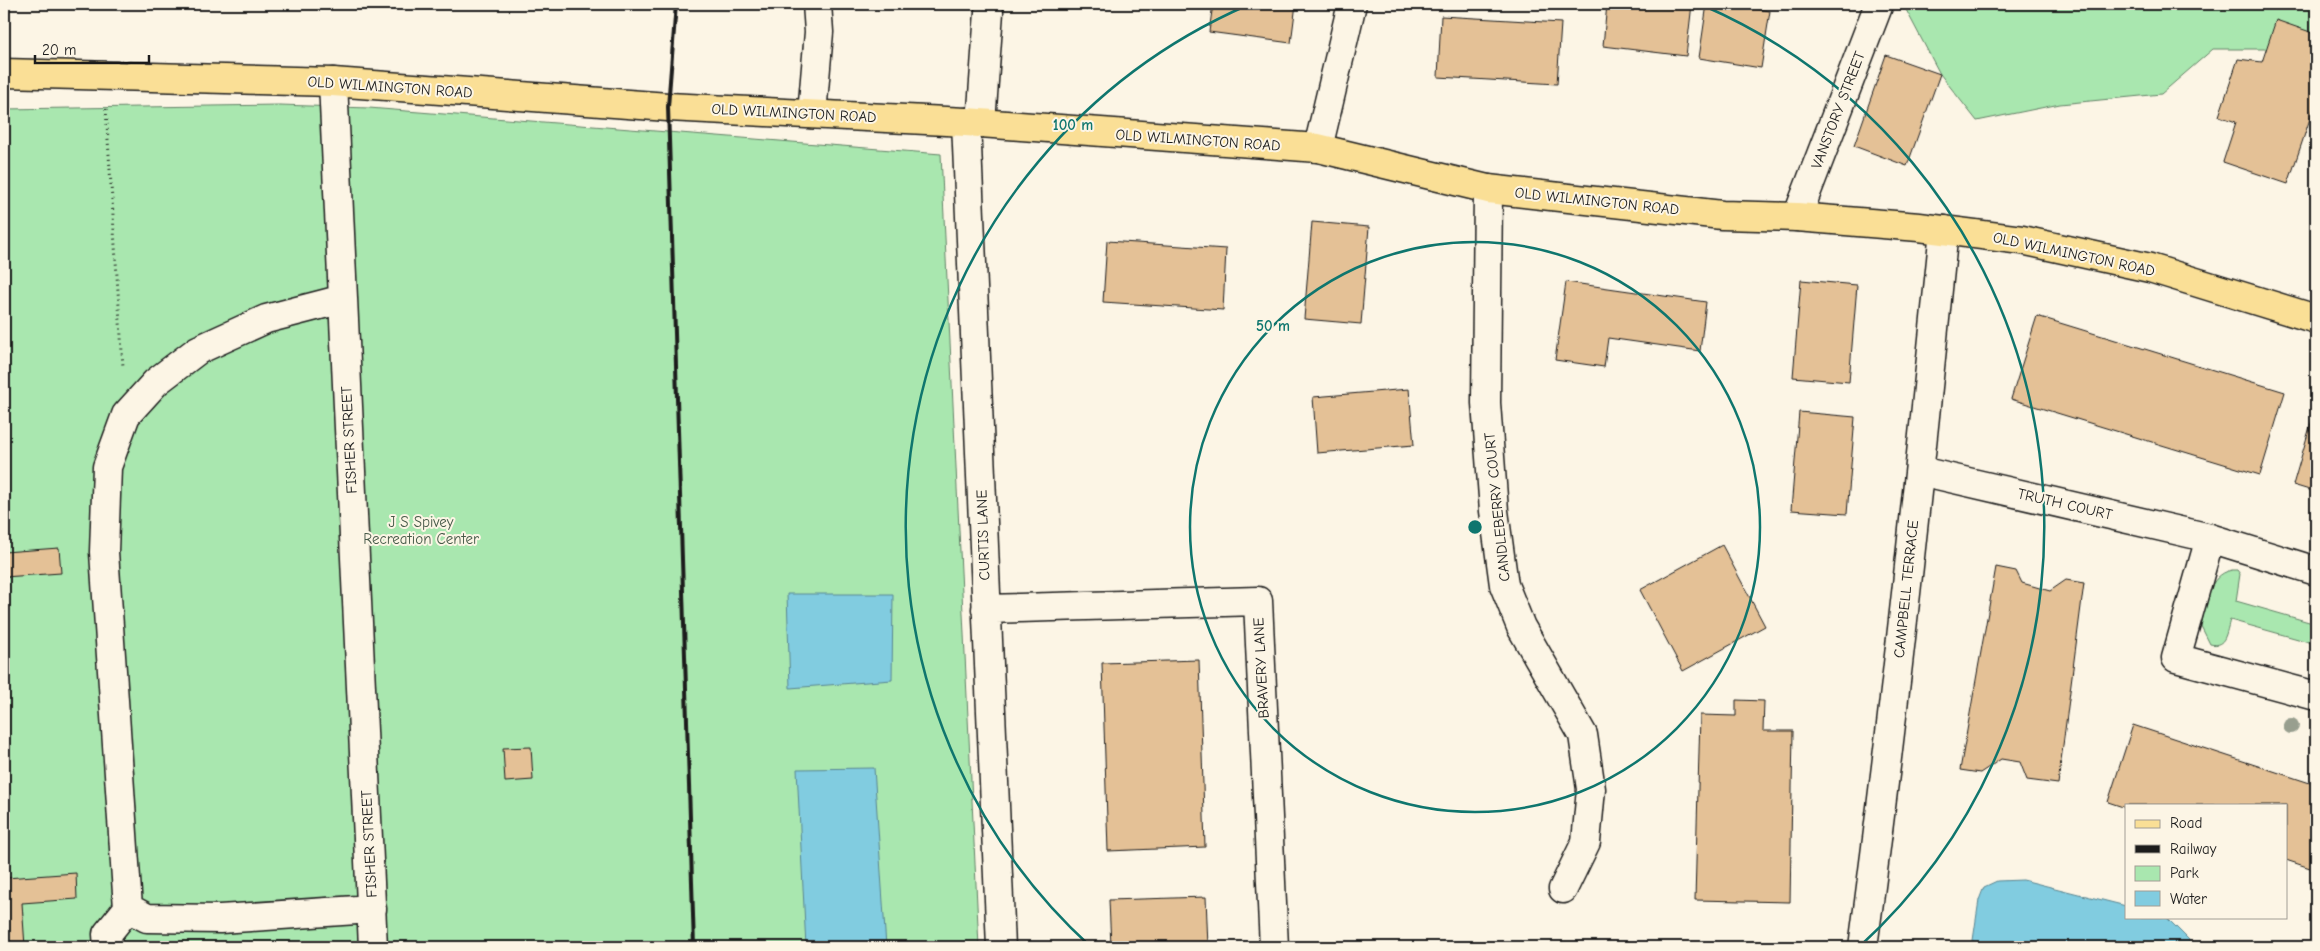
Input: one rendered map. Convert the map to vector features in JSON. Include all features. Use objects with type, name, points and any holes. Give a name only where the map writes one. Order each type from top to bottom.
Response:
[{"type":"main road","name":"OLD WILMINGTON ROAD","points":[[4,73],[333,82],[668,107],[973,122],[1318,148],[1488,189],[1722,215],[1797,217],[1944,230],[2022,240],[2150,268],[2316,319]]},
{"type":"street","points":[[812,114],[819,32],[817,4]]},
{"type":"street","points":[[1318,148],[1352,4]]},
{"type":"street","name":"VANSTORY STREET","points":[[1797,217],[1879,4]]},
{"type":"street","name":"CURTIS LANE","points":[[989,12],[973,122],[986,609],[997,809],[1001,947]]},
{"type":"street","name":"FISHER STREET","points":[[333,82],[373,947]]},
{"type":"street","name":"CANDLEBERRY COURT","points":[[1488,189],[1486,403],[1494,511],[1504,585],[1521,627],[1583,735],[1591,789],[1586,842],[1563,889]]},
{"type":"street","name":"CAMPBELL TERRACE","points":[[1863,947],[1878,840],[1920,471],[1944,230]]},
{"type":"street","points":[[108,947],[107,934],[128,908],[104,552],[107,467],[126,415],[156,382],[198,350],[266,319],[343,299]]},
{"type":"street","name":"TRUTH COURT","points":[[1920,471],[2210,538],[2316,571]]},
{"type":"street","points":[[2210,538],[2176,658],[2316,696]]},
{"type":"street","name":"BRAVERY LANE","points":[[986,609],[1258,601],[1274,947]]},
{"type":"street","points":[[128,908],[147,918],[220,920],[372,909]]},
{"type":"path","points":[[104,76],[126,415]]},
{"type":"green space","points":[[1903,4],[2316,4],[2316,68],[2292,49],[2213,49],[2161,94],[2060,104],[1977,121],[1940,74]]},
{"type":"green space","name":"J S Spivey Recreation Center","points":[[280,105],[369,108],[941,154],[979,947],[4,947],[4,109]]},
{"type":"green space","points":[[2232,570],[2237,570],[2240,574],[2236,601],[2316,624],[2316,644],[2230,620],[2222,641],[2215,645],[2210,644],[2201,626],[2206,600],[2217,578]]},
{"type":"water","points":[[787,594],[893,594],[892,680],[790,688]]},
{"type":"water","points":[[874,768],[886,947],[806,947],[797,769]]},
{"type":"water","points":[[2023,880],[2125,906],[2125,918],[2167,918],[2189,940],[2189,947],[1972,947],[1979,900],[1984,887],[1997,881]]},
{"type":"building","points":[[1213,4],[1296,4],[1291,43],[1209,32]]},
{"type":"building","points":[[1607,4],[1692,4],[1686,56],[1603,46]]},
{"type":"building","points":[[1707,4],[1723,4],[1770,11],[1761,68],[1699,58]]},
{"type":"building","points":[[1441,16],[1561,23],[1557,84],[1438,77]]},
{"type":"building","points":[[2276,20],[2316,34],[2316,101],[2288,184],[2223,162],[2236,122],[2219,116],[2238,59],[2262,62]]},
{"type":"building","points":[[1886,55],[1940,74],[1907,166],[1854,146]]},
{"type":"building","points":[[1312,222],[1369,227],[1361,324],[1304,319]]},
{"type":"building","points":[[1107,241],[1226,249],[1223,310],[1103,302]]},
{"type":"building","points":[[1801,280],[1857,285],[1849,382],[1793,377]]},
{"type":"building","points":[[1566,282],[1706,302],[1700,351],[1608,338],[1604,367],[1555,360]]},
{"type":"building","points":[[2037,316],[2285,392],[2260,475],[2011,399]]},
{"type":"building","points":[[1409,389],[1414,445],[1317,453],[1313,397]]},
{"type":"building","points":[[2316,406],[2316,492],[2293,485]]},
{"type":"building","points":[[1799,412],[1855,417],[1847,514],[1791,510]]},
{"type":"building","points":[[1722,545],[1765,626],[1683,671],[1640,590]]},
{"type":"building","points":[[59,548],[61,573],[4,577],[4,552]]},
{"type":"building","points":[[1996,567],[2016,571],[2022,583],[2050,591],[2066,580],[2084,583],[2058,784],[2027,780],[2020,762],[2001,759],[1980,773],[1960,770]]},
{"type":"building","points":[[1199,660],[1205,847],[1108,851],[1102,663]]},
{"type":"building","points":[[1736,700],[1764,701],[1763,731],[1793,731],[1790,902],[1695,900],[1700,715],[1736,716]]},
{"type":"building","points":[[2133,725],[2316,785],[2316,870],[2288,861],[2288,804],[2125,804],[2125,808],[2108,802]]},
{"type":"building","points":[[531,747],[533,780],[505,782],[503,748]]},
{"type":"building","points":[[4,843],[6,878],[76,873],[77,899],[22,903],[25,947],[4,947]]},
{"type":"building","points":[[1206,897],[1208,947],[1111,947],[1109,900]]},
{"type":"railway","points":[[676,4],[668,107],[694,947]]}]
